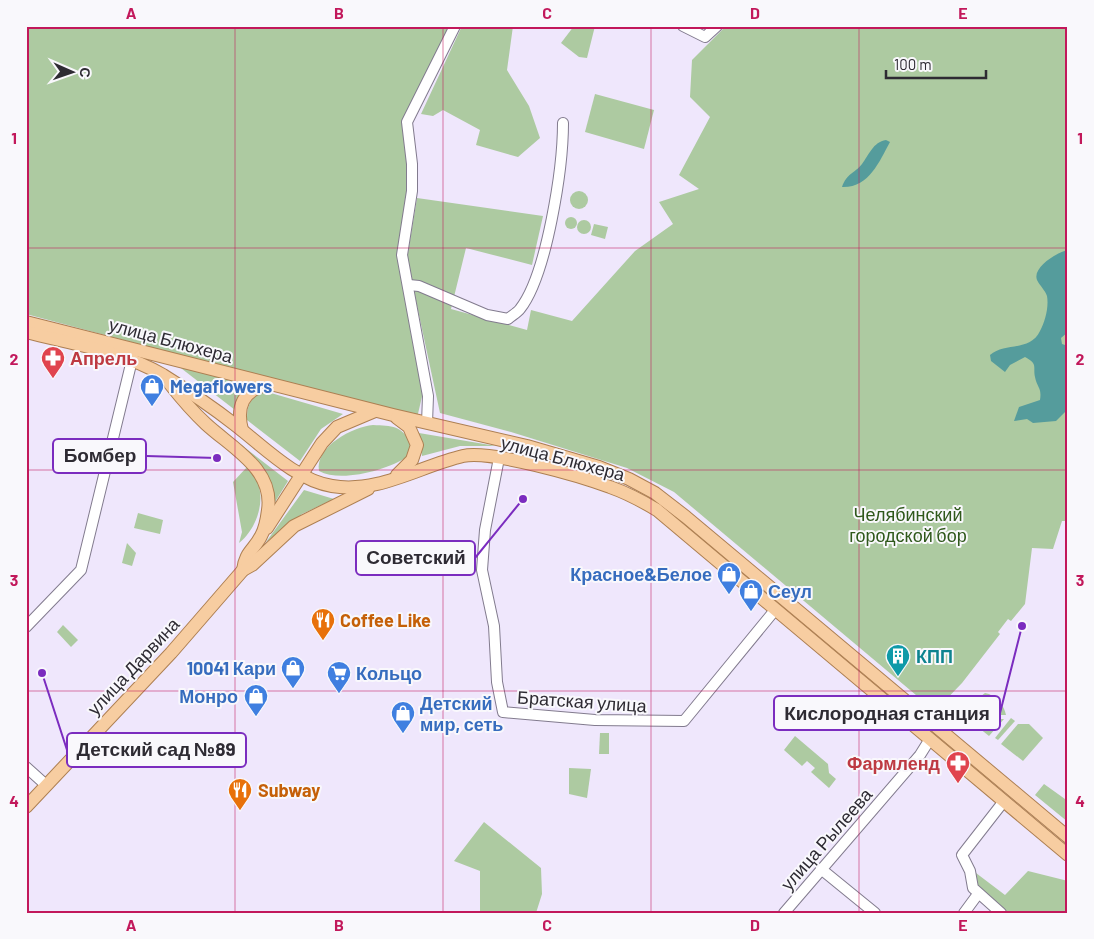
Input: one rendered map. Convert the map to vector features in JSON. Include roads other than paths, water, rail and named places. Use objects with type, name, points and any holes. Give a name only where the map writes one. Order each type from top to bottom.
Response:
[{"type":"main road","name":"улица Блюхера","points":[[26,322],[374,411],[504,440],[599,467],[655,493],[1068,837]]},
{"type":"main road","name":"улица Блюхера","points":[[26,332],[132,360],[162,375],[199,398],[302,475],[332,486],[373,486],[466,456],[499,458],[609,486],[635,497],[657,510],[1068,855]]},
{"type":"main road","name":"улица Дарвина","points":[[162,375],[194,412],[249,460],[261,474],[268,489],[268,511],[261,537],[244,558],[243,570]]},
{"type":"main road","points":[[242,430],[239,414],[247,394],[254,387],[270,384]]},
{"type":"main road","points":[[261,537],[322,443],[337,427],[374,411]]},
{"type":"main road","points":[[393,415],[408,427],[418,445],[412,460],[394,479]]},
{"type":"main road","name":"улица Дарвина","points":[[26,807],[171,653],[243,570],[252,565],[294,526],[313,514],[373,486]]},
{"type":"main road","points":[[930,739],[940,729]]},
{"type":"street","points":[[427,423],[428,396],[402,255],[412,191],[412,164],[407,122],[455,26]]},
{"type":"street","points":[[683,26],[705,38],[717,26]]},
{"type":"street","points":[[409,285],[419,286],[487,316],[508,319],[520,309],[538,272],[556,195],[563,156],[563,123]]},
{"type":"street","points":[[26,627],[81,570],[132,360]]},
{"type":"street","name":"Братская улица","points":[[499,458],[485,530],[482,570],[494,626],[497,682],[503,712],[595,720],[684,721],[775,610]]},
{"type":"street","name":"улица Рылеева","points":[[784,913],[920,755],[930,739]]},
{"type":"street","points":[[26,767],[46,785]]},
{"type":"street","points":[[1001,913],[973,888],[970,871],[962,855],[1004,801]]},
{"type":"street","points":[[821,869],[875,913]]},
{"type":"street","points":[[964,913],[978,894]]},
{"type":"place","name":"Апрель","points":[[53,379]]},
{"type":"place","name":"Megaflowers","points":[[152,407]]},
{"type":"place","name":"Бомбер","points":[[217,458]]},
{"type":"place","name":"Советский","points":[[523,499]]},
{"type":"place","name":"Красное&Белое","points":[[729,595]]},
{"type":"place","name":"Сеул","points":[[751,612]]},
{"type":"place","name":"Кислородная станция","points":[[1022,626]]},
{"type":"place","name":"Coffee Like","points":[[323,641]]},
{"type":"place","name":"Детский сад №89","points":[[42,673]]},
{"type":"place","name":"КПП","points":[[898,677]]},
{"type":"place","name":"10041 Кари","points":[[293,689]]},
{"type":"place","name":"Кольцо","points":[[339,694]]},
{"type":"place","name":"Монро","points":[[256,717]]},
{"type":"place","name":"Детский мир, сеть","points":[[403,734]]},
{"type":"place","name":"Фармленд","points":[[958,784]]},
{"type":"place","name":"Subway","points":[[240,811]]},
{"type":"park label","name":"Челябинский городской бор","points":[[908,524]]}]
